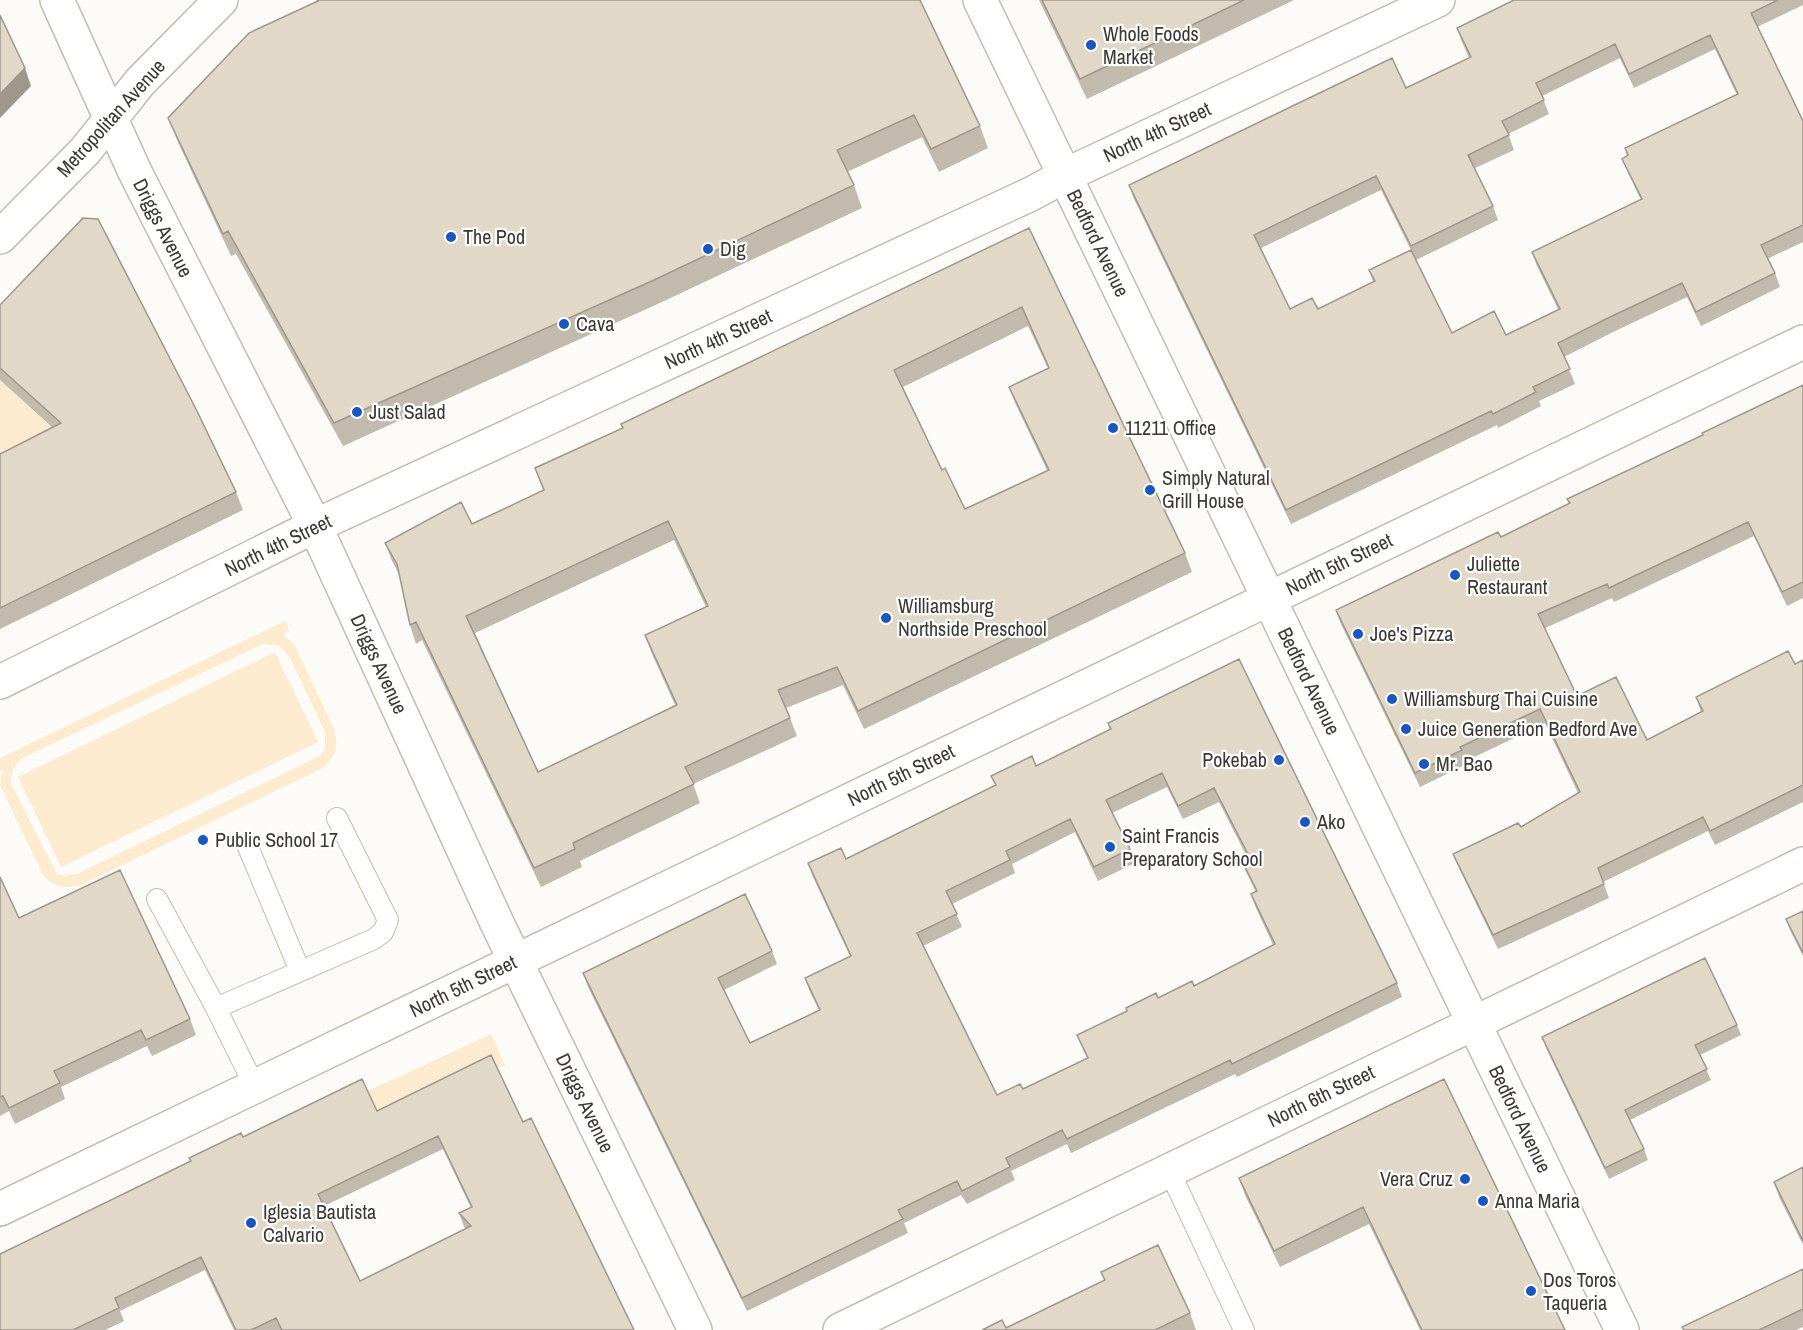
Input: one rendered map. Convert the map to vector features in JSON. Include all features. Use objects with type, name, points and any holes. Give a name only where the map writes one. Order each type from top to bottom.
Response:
[{"type":"street","name":"Driggs Avenue","points":[[57,0],[135,172],[315,526],[516,961],[694,1330]]},
{"type":"street","name":"Metropolitan Avenue","points":[[0,237],[85,151],[140,82],[221,0]]},
{"type":"street","name":"Bedford Avenue","points":[[980,0],[1622,1330]]},
{"type":"street","name":"North 4th Street","points":[[0,682],[315,526],[1020,199],[1066,175],[1437,0]]},
{"type":"street","name":"North 5th Street","points":[[0,1209],[1803,342]]},
{"type":"street","name":"North 6th Street","points":[[840,1330],[1803,864]]},
{"type":"lane","points":[[216,1008],[374,939],[383,932],[388,920],[338,818]]},
{"type":"lane","points":[[248,847],[300,971]]},
{"type":"lane","points":[[157,899],[216,1008],[255,1087]]},
{"type":"lane","points":[[1169,1170],[1244,1330]]},
{"type":"shaded area","points":[[0,380],[67,441],[0,476]]},
{"type":"shaded area","points":[[285,621],[289,631],[283,635],[294,644],[335,731],[336,741],[334,754],[325,767],[81,885],[70,887],[55,884],[43,875],[0,785],[2,771],[0,771],[0,758]],"holes":[[[263,644],[280,646],[290,658],[325,732],[325,749],[320,756],[77,874],[63,876],[57,874],[11,784],[19,761]]]},
{"type":"shaded area","points":[[275,652],[318,742],[61,867],[18,777]]},
{"type":"shaded area","points":[[491,1034],[505,1065],[382,1123],[366,1092]]},
{"type":"building","points":[[317,0],[920,0],[980,126],[931,149],[914,115],[837,150],[854,185],[654,280],[334,423],[228,231],[223,234],[168,118],[249,33]]},
{"type":"building","points":[[1042,0],[1244,0],[1080,79]]},
{"type":"building","points":[[1514,0],[1778,0],[1751,13],[1803,121],[1803,225],[1761,245],[1775,273],[1696,312],[1682,283],[1608,318],[1558,343],[1570,369],[1533,387],[1536,392],[1493,414],[1491,411],[1286,510],[1129,185],[1392,58],[1406,88],[1471,57],[1457,28]],"holes":[[[1710,35],[1738,94],[1625,148],[1628,155],[1622,159],[1642,199],[1532,252],[1560,309],[1506,335],[1494,311],[1452,333],[1411,250],[1369,270],[1375,281],[1318,309],[1312,298],[1290,309],[1254,235],[1376,176],[1411,246],[1493,206],[1468,155],[1509,135],[1502,121],[1544,100],[1536,83],[1615,44],[1629,74]]]},
{"type":"building","points":[[0,15],[25,68],[0,94]]},
{"type":"building","points":[[83,218],[98,219],[236,492],[0,608],[0,454],[61,423],[0,368],[0,305]]},
{"type":"building","points":[[1029,228],[1185,553],[858,711],[837,667],[778,690],[790,718],[685,767],[694,784],[573,843],[575,849],[534,868],[416,622],[410,625],[397,564],[385,543],[461,502],[472,524],[544,490],[535,468],[623,428],[621,424]],"holes":[[[1022,307],[1049,368],[1009,387],[1049,470],[965,509],[945,468],[942,470],[894,370]],[[668,521],[708,606],[645,635],[677,705],[538,772],[466,616]]]},
{"type":"building","points":[[1803,385],[1803,582],[1782,592],[1748,522],[1609,588],[1607,584],[1538,614],[1577,696],[1616,677],[1647,740],[1703,711],[1696,697],[1788,651],[1795,664],[1803,660],[1803,785],[1710,831],[1703,817],[1598,868],[1604,884],[1493,935],[1453,854],[1518,823],[1521,827],[1580,792],[1540,709],[1460,747],[1462,750],[1415,773],[1336,610],[1498,532],[1501,537],[1570,503],[1567,499]]},
{"type":"building","points":[[1239,659],[1397,983],[1232,1064],[1230,1060],[1067,1139],[1062,1130],[1006,1158],[1010,1167],[962,1191],[957,1181],[898,1210],[903,1219],[742,1298],[583,973],[745,894],[772,951],[718,978],[750,1043],[820,1010],[805,978],[851,956],[808,863],[841,848],[846,859],[996,785],[991,776],[1032,756],[1036,766],[1111,729],[1108,723]],"holes":[[[1162,773],[1178,806],[1214,788],[1248,854],[1240,857],[1257,891],[1251,894],[1275,944],[1194,986],[1192,981],[1158,998],[1156,993],[1126,1008],[1127,1011],[1077,1035],[1088,1058],[1023,1089],[1020,1084],[997,1095],[917,933],[957,914],[946,891],[1010,860],[1006,851],[1070,819],[1094,867],[1130,849],[1106,800]]]},
{"type":"building","points":[[120,870],[190,1019],[146,1040],[141,1030],[54,1071],[60,1083],[9,1108],[3,1096],[0,1097],[0,877],[19,918]]},
{"type":"building","points":[[1803,911],[1803,953],[1786,919]]},
{"type":"building","points":[[1705,958],[1737,1025],[1695,1045],[1707,1069],[1625,1110],[1644,1149],[1605,1168],[1542,1037]]},
{"type":"building","points":[[491,1055],[523,1122],[531,1118],[634,1330],[282,1330],[276,1318],[251,1330],[236,1330],[201,1257],[115,1298],[119,1308],[73,1330],[0,1330],[0,1254],[191,1161],[189,1158],[241,1133],[243,1137],[362,1079],[377,1111]],"holes":[[[438,1136],[472,1207],[459,1213],[471,1226],[360,1281],[318,1194]]]},
{"type":"building","points":[[1444,1079],[1565,1330],[1422,1330],[1363,1207],[1274,1251],[1239,1178]]},
{"type":"building","points":[[1803,1167],[1803,1241],[1774,1182]]},
{"type":"building","points":[[1158,1245],[1190,1313],[1155,1330],[982,1330],[1002,1320],[1006,1328],[1105,1280],[1101,1272]]},
{"type":"building","points":[[1803,1269],[1803,1309],[1759,1330],[1684,1330],[1682,1327]]},
{"type":"place","name":"Whole Foods Market","points":[[1091,45]]},
{"type":"place","name":"The Pod","points":[[451,237]]},
{"type":"place","name":"Dig","points":[[708,249]]},
{"type":"place","name":"Cava","points":[[564,324]]},
{"type":"place","name":"Just Salad","points":[[357,412]]},
{"type":"place","name":"11211 Office","points":[[1113,428]]},
{"type":"place","name":"Simply Natural Grill House","points":[[1150,490]]},
{"type":"place","name":"Juliette Restaurant","points":[[1455,575]]},
{"type":"place","name":"Williamsburg Northside Preschool","points":[[886,618]]},
{"type":"place","name":"Joe's Pizza","points":[[1358,634]]},
{"type":"place","name":"Williamsburg Thai Cuisine","points":[[1392,699]]},
{"type":"place","name":"Juice Generation Bedford Ave","points":[[1406,729]]},
{"type":"place","name":"Pokebab","points":[[1279,760]]},
{"type":"place","name":"Mr. Bao","points":[[1424,764]]},
{"type":"place","name":"Ako","points":[[1305,822]]},
{"type":"place","name":"Public School 17","points":[[203,840]]},
{"type":"place","name":"Saint Francis Preparatory School","points":[[1110,847]]},
{"type":"place","name":"Vera Cruz","points":[[1465,1179]]},
{"type":"place","name":"Anna Maria","points":[[1483,1201]]},
{"type":"place","name":"Iglesia Bautista Calvario","points":[[251,1223]]},
{"type":"place","name":"Dos Toros Taqueria","points":[[1531,1291]]}]
